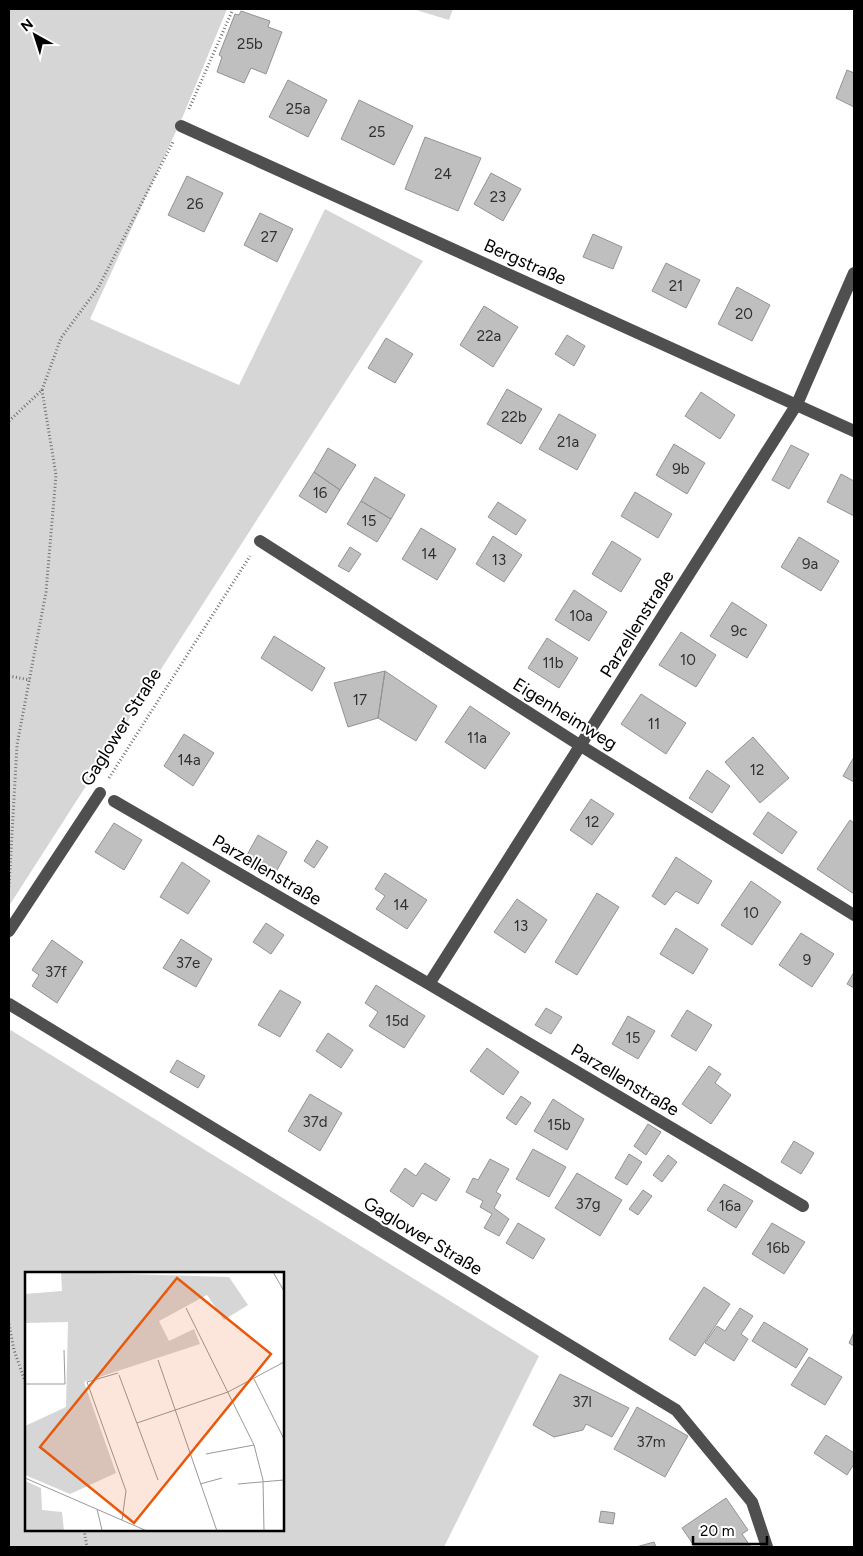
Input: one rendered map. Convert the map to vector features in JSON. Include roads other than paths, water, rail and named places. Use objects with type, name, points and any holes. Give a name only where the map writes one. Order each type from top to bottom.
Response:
[{"type":"street","name":"Bergstraße","points":[[181,126],[854,431]]},
{"type":"street","name":"Parzellenstraße","points":[[429,984],[797,404],[854,273]]},
{"type":"street","name":"Eigenheimweg","points":[[260,540],[581,746],[854,915]]},
{"type":"street","name":"Gaglower Straße","points":[[9,931],[100,793]]},
{"type":"street","name":"Parzellenstraße","points":[[114,801],[429,984],[803,1206]]},
{"type":"street","name":"Gaglower Straße","points":[[9,1004],[676,1410],[752,1502],[767,1547]]}]
